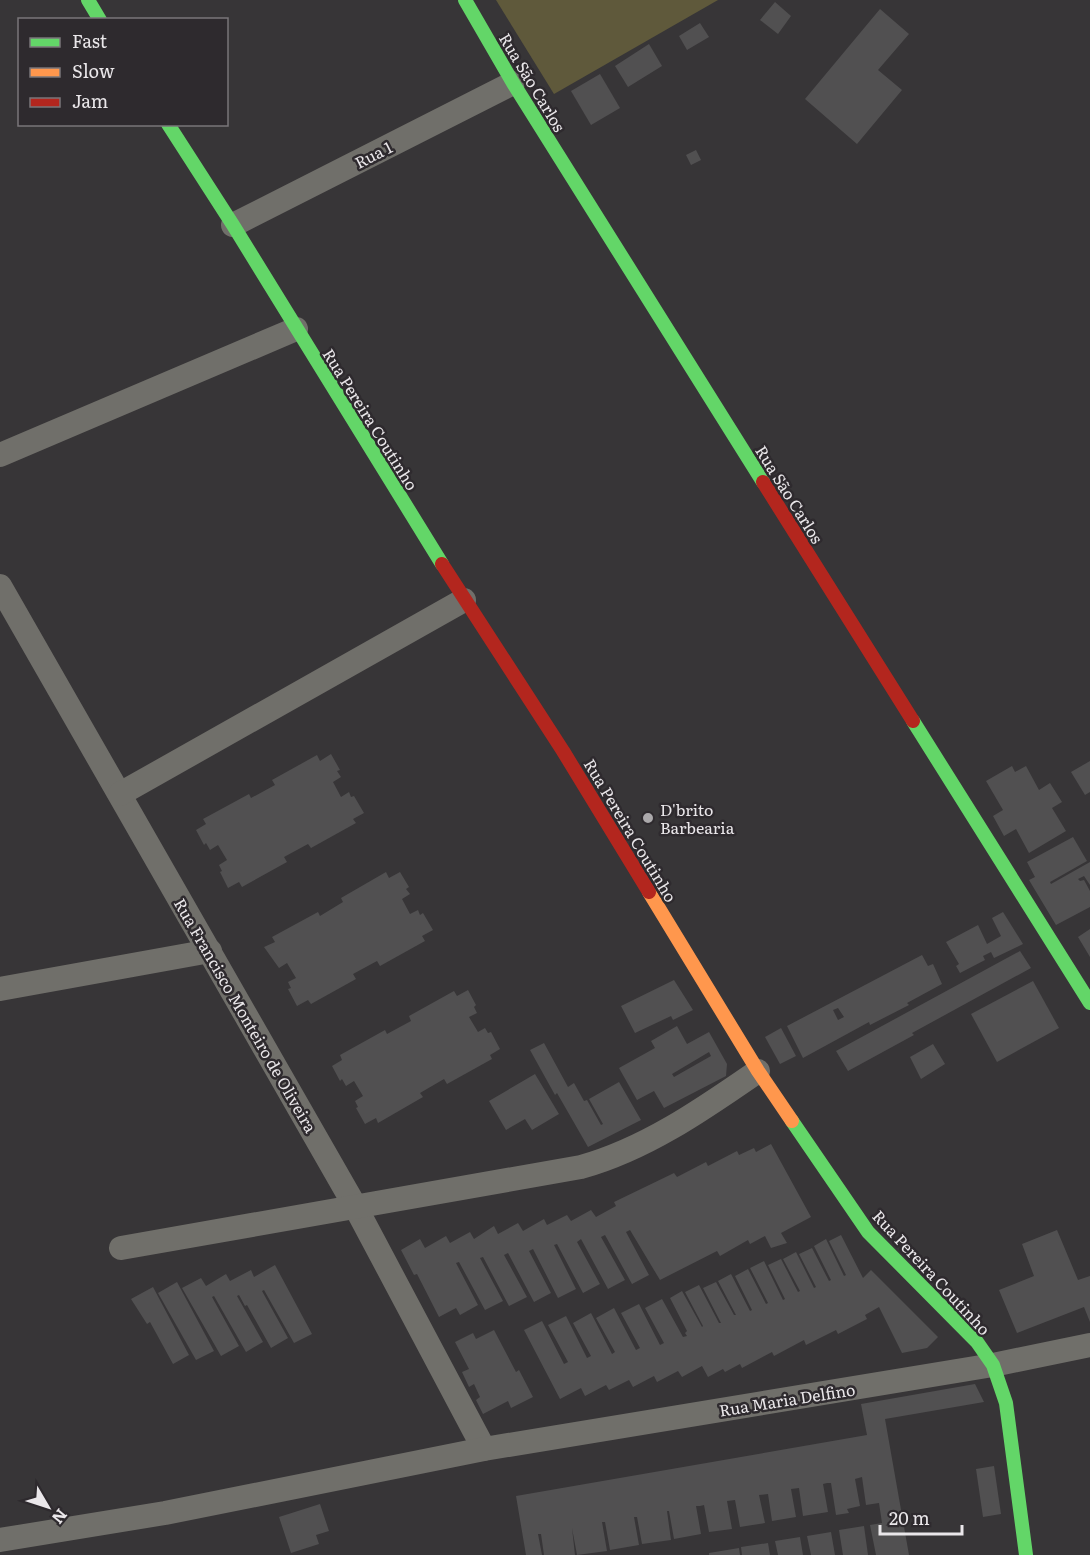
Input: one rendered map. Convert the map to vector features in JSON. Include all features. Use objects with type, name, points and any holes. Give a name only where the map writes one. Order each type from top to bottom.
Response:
[{"type":"street","points":[[88,0],[99,18]]},
{"type":"street","name":"Rua São Carlos","points":[[465,0],[513,83],[1090,1003]]},
{"type":"street","name":"Rua 1","points":[[233,225],[513,83]]},
{"type":"street","name":"Rua Pereira Coutinho","points":[[169,126],[233,225],[464,600],[563,751],[758,1071],[868,1232],[977,1342],[993,1365],[1006,1402],[1026,1555]]},
{"type":"street","points":[[0,455],[296,329]]},
{"type":"street","name":"Rua Francisco Monteiro de Oliveira","points":[[0,586],[355,1206],[484,1449]]},
{"type":"street","points":[[120,794],[464,600]]},
{"type":"street","points":[[0,989],[210,951]]},
{"type":"street","points":[[121,1248],[581,1167],[602,1161],[650,1140],[758,1071]]},
{"type":"street","name":"Rua Maria Delfino","points":[[0,1539],[165,1513],[484,1449],[993,1365],[1090,1345]]},
{"type":"shaded area","points":[[496,0],[718,0],[554,94]]},
{"type":"building","points":[[775,2],[791,16],[778,34],[760,20]]},
{"type":"building","points":[[880,9],[909,34],[878,70],[902,90],[857,144],[805,99]]},
{"type":"building","points":[[700,23],[709,37],[687,50],[679,36]]},
{"type":"building","points":[[649,44],[662,66],[628,87],[615,66]]},
{"type":"building","points":[[600,74],[620,108],[591,125],[571,91]]},
{"type":"building","points":[[696,150],[701,160],[691,165],[686,155]]},
{"type":"building","points":[[331,754],[340,770],[337,771],[341,777],[333,782],[341,797],[349,792],[364,813],[353,819],[356,823],[311,848],[308,844],[284,857],[287,862],[242,887],[239,882],[228,888],[219,865],[227,860],[218,845],[210,850],[206,843],[204,845],[196,830],[206,824],[203,819],[249,794],[251,798],[275,785],[272,780],[317,755],[320,761]]},
{"type":"building","points":[[1090,761],[1090,792],[1085,795],[1071,772]]},
{"type":"building","points":[[1012,766],[1015,772],[1026,766],[1039,790],[1050,783],[1062,802],[1052,808],[1066,831],[1029,853],[1016,829],[1004,836],[993,816],[1003,810],[986,781]]},
{"type":"building","points":[[1073,837],[1087,861],[1050,882],[1051,884],[1090,862],[1090,885],[1084,876],[1078,879],[1084,880],[1090,891],[1090,907],[1056,925],[1029,880],[1035,877],[1027,862]]},
{"type":"building","points":[[386,872],[389,878],[400,872],[409,887],[406,889],[410,894],[402,899],[410,914],[418,910],[420,915],[423,913],[433,930],[422,936],[425,941],[380,966],[377,961],[353,974],[356,979],[311,1004],[308,1000],[297,1006],[288,989],[291,988],[288,982],[296,978],[287,963],[279,968],[264,947],[275,942],[272,937],[318,912],[320,916],[343,902],[341,898]]},
{"type":"building","points":[[1003,912],[1023,944],[994,958],[991,952],[983,956],[985,960],[960,973],[956,966],[959,964],[946,942],[978,925],[987,944],[1001,936],[992,918]]},
{"type":"building","points":[[1090,929],[1090,957],[1078,937]]},
{"type":"building","points":[[1020,951],[1031,968],[848,1071],[836,1051]]},
{"type":"building","points":[[922,955],[928,966],[933,964],[942,984],[907,1003],[909,1005],[870,1025],[869,1022],[803,1058],[787,1026]],"holes":[[[838,1008],[844,1017],[838,1020],[833,1010]]]},
{"type":"building","points":[[674,980],[693,1010],[673,1020],[671,1016],[635,1033],[621,1006]]},
{"type":"building","points":[[1033,981],[1059,1028],[997,1062],[971,1014]]},
{"type":"building","points":[[468,990],[476,1005],[474,1007],[477,1013],[469,1017],[478,1032],[485,1028],[488,1033],[491,1032],[500,1049],[490,1055],[492,1059],[447,1084],[444,1079],[420,1093],[423,1097],[378,1123],[376,1118],[365,1124],[356,1108],[358,1107],[355,1101],[363,1096],[354,1081],[346,1086],[342,1079],[340,1081],[332,1066],[342,1060],[340,1055],[385,1030],[387,1034],[411,1021],[409,1016],[454,991],[457,996]]},
{"type":"building","points":[[677,1026],[687,1044],[709,1032],[727,1064],[726,1076],[664,1108],[654,1091],[637,1100],[619,1068],[655,1048],[651,1041]],"holes":[[[709,1052],[711,1056],[674,1077],[672,1074]]]},
{"type":"building","points":[[781,1028],[796,1056],[780,1064],[765,1037]]},
{"type":"building","points":[[544,1043],[568,1087],[574,1083],[601,1125],[603,1124],[589,1099],[619,1082],[641,1120],[588,1147],[530,1050]]},
{"type":"building","points":[[933,1044],[945,1064],[921,1079],[910,1057]]},
{"type":"building","points":[[535,1074],[559,1114],[532,1130],[525,1119],[506,1130],[489,1101]]},
{"type":"building","points":[[771,1144],[811,1217],[781,1233],[787,1243],[771,1248],[765,1236],[750,1244],[748,1240],[720,1256],[717,1251],[660,1280],[630,1230],[626,1232],[649,1275],[632,1284],[605,1235],[601,1237],[625,1280],[608,1289],[581,1239],[577,1242],[600,1284],[583,1293],[557,1244],[554,1245],[576,1289],[558,1298],[533,1249],[529,1251],[551,1293],[534,1302],[508,1253],[504,1255],[527,1297],[509,1306],[483,1257],[480,1258],[503,1301],[485,1310],[459,1262],[456,1263],[478,1305],[460,1315],[456,1308],[439,1317],[417,1274],[414,1275],[401,1250],[420,1239],[425,1248],[446,1236],[450,1243],[470,1232],[474,1239],[494,1226],[498,1234],[518,1223],[523,1231],[544,1219],[547,1225],[567,1215],[571,1221],[591,1210],[596,1217],[616,1206],[614,1202],[674,1173],[677,1177],[706,1162],[708,1166],[737,1151],[739,1155],[754,1148],[756,1152]]},
{"type":"building","points":[[1057,1230],[1078,1280],[1090,1276],[1090,1322],[1084,1307],[1017,1333],[999,1290],[1034,1276],[1022,1244]]},
{"type":"building","points":[[841,1235],[863,1278],[871,1270],[938,1337],[927,1348],[902,1353],[879,1307],[865,1315],[867,1319],[838,1334],[836,1330],[806,1345],[804,1340],[774,1356],[772,1352],[742,1368],[740,1364],[708,1377],[702,1366],[682,1377],[678,1371],[657,1382],[654,1376],[633,1387],[629,1380],[609,1390],[606,1385],[585,1396],[581,1388],[560,1399],[524,1330],[542,1321],[564,1364],[568,1362],[548,1325],[566,1316],[587,1358],[591,1356],[573,1323],[591,1313],[612,1354],[615,1352],[596,1318],[614,1308],[636,1350],[640,1348],[621,1313],[639,1304],[660,1345],[664,1343],[645,1308],[662,1299],[683,1337],[687,1336],[685,1333],[687,1331],[670,1298],[682,1291],[702,1327],[685,1292],[699,1285],[721,1323],[703,1288],[716,1282],[736,1315],[718,1281],[731,1274],[750,1311],[752,1310],[735,1276],[748,1269],[766,1304],[768,1303],[750,1268],[764,1261],[783,1300],[785,1299],[768,1265],[781,1259],[798,1292],[800,1291],[783,1259],[796,1252],[814,1288],[816,1287],[799,1254],[812,1248],[829,1281],[831,1280],[814,1246],[826,1239],[844,1276],[846,1275],[829,1241]]},
{"type":"building","points":[[275,1265],[312,1334],[294,1343],[264,1290],[262,1291],[288,1338],[271,1348],[239,1295],[237,1296],[263,1342],[246,1352],[214,1296],[212,1297],[239,1346],[221,1356],[182,1288],[201,1278],[206,1286],[226,1274],[230,1281],[251,1270],[254,1277]]},
{"type":"building","points":[[177,1282],[214,1351],[196,1360],[158,1293]]},
{"type":"building","points":[[153,1287],[189,1355],[173,1364],[150,1322],[147,1324],[131,1299]]},
{"type":"building","points":[[494,1330],[516,1372],[519,1370],[533,1397],[511,1408],[508,1401],[483,1414],[476,1400],[480,1397],[474,1384],[469,1387],[462,1372],[469,1369],[455,1342],[473,1333],[476,1339]]},
{"type":"building","points":[[975,1384],[984,1402],[885,1419],[909,1555],[876,1555],[870,1525],[882,1523],[879,1503],[866,1505],[862,1477],[855,1479],[860,1506],[847,1509],[849,1513],[836,1515],[831,1483],[827,1483],[823,1484],[828,1512],[803,1516],[799,1488],[791,1489],[796,1517],[772,1521],[768,1494],[759,1495],[765,1523],[740,1527],[735,1500],[727,1501],[732,1529],[709,1532],[704,1505],[696,1506],[701,1534],[674,1539],[669,1511],[667,1511],[671,1540],[642,1544],[637,1517],[634,1517],[639,1545],[610,1550],[605,1522],[602,1522],[607,1551],[577,1555],[572,1528],[575,1555],[544,1555],[541,1534],[538,1534],[542,1555],[526,1555],[516,1496],[867,1435],[861,1404]]},
{"type":"building","points":[[994,1466],[1001,1514],[983,1517],[976,1469]]},
{"type":"building","points":[[320,1504],[329,1531],[316,1535],[319,1544],[291,1553],[279,1517]]},
{"type":"building","points":[[864,1526],[868,1555],[843,1555],[839,1530]]},
{"type":"building","points":[[831,1532],[835,1555],[811,1555],[807,1536]]},
{"type":"building","points":[[800,1537],[803,1555],[778,1555],[775,1541]]},
{"type":"building","points":[[768,1543],[770,1555],[742,1555],[741,1547]]},
{"type":"building","points":[[739,1548],[740,1555],[709,1555],[709,1553]]},
{"type":"traffic: fast","points":[[88,0],[99,18]]},
{"type":"traffic: fast","points":[[465,0],[513,83],[763,482]]},
{"type":"traffic: fast","points":[[169,126],[442,564]]},
{"type":"traffic: fast","points":[[913,721],[1090,1003]]},
{"type":"traffic: fast","points":[[792,1121],[868,1232],[977,1342],[993,1365],[1006,1403],[1026,1555]]},
{"type":"traffic: slow","points":[[649,892],[758,1071],[792,1121]]},
{"type":"traffic: jam","points":[[763,482],[913,721]]},
{"type":"traffic: jam","points":[[442,564],[563,751],[649,892]]},
{"type":"place","name":"D'brito Barbearia","points":[[648,818]]}]
